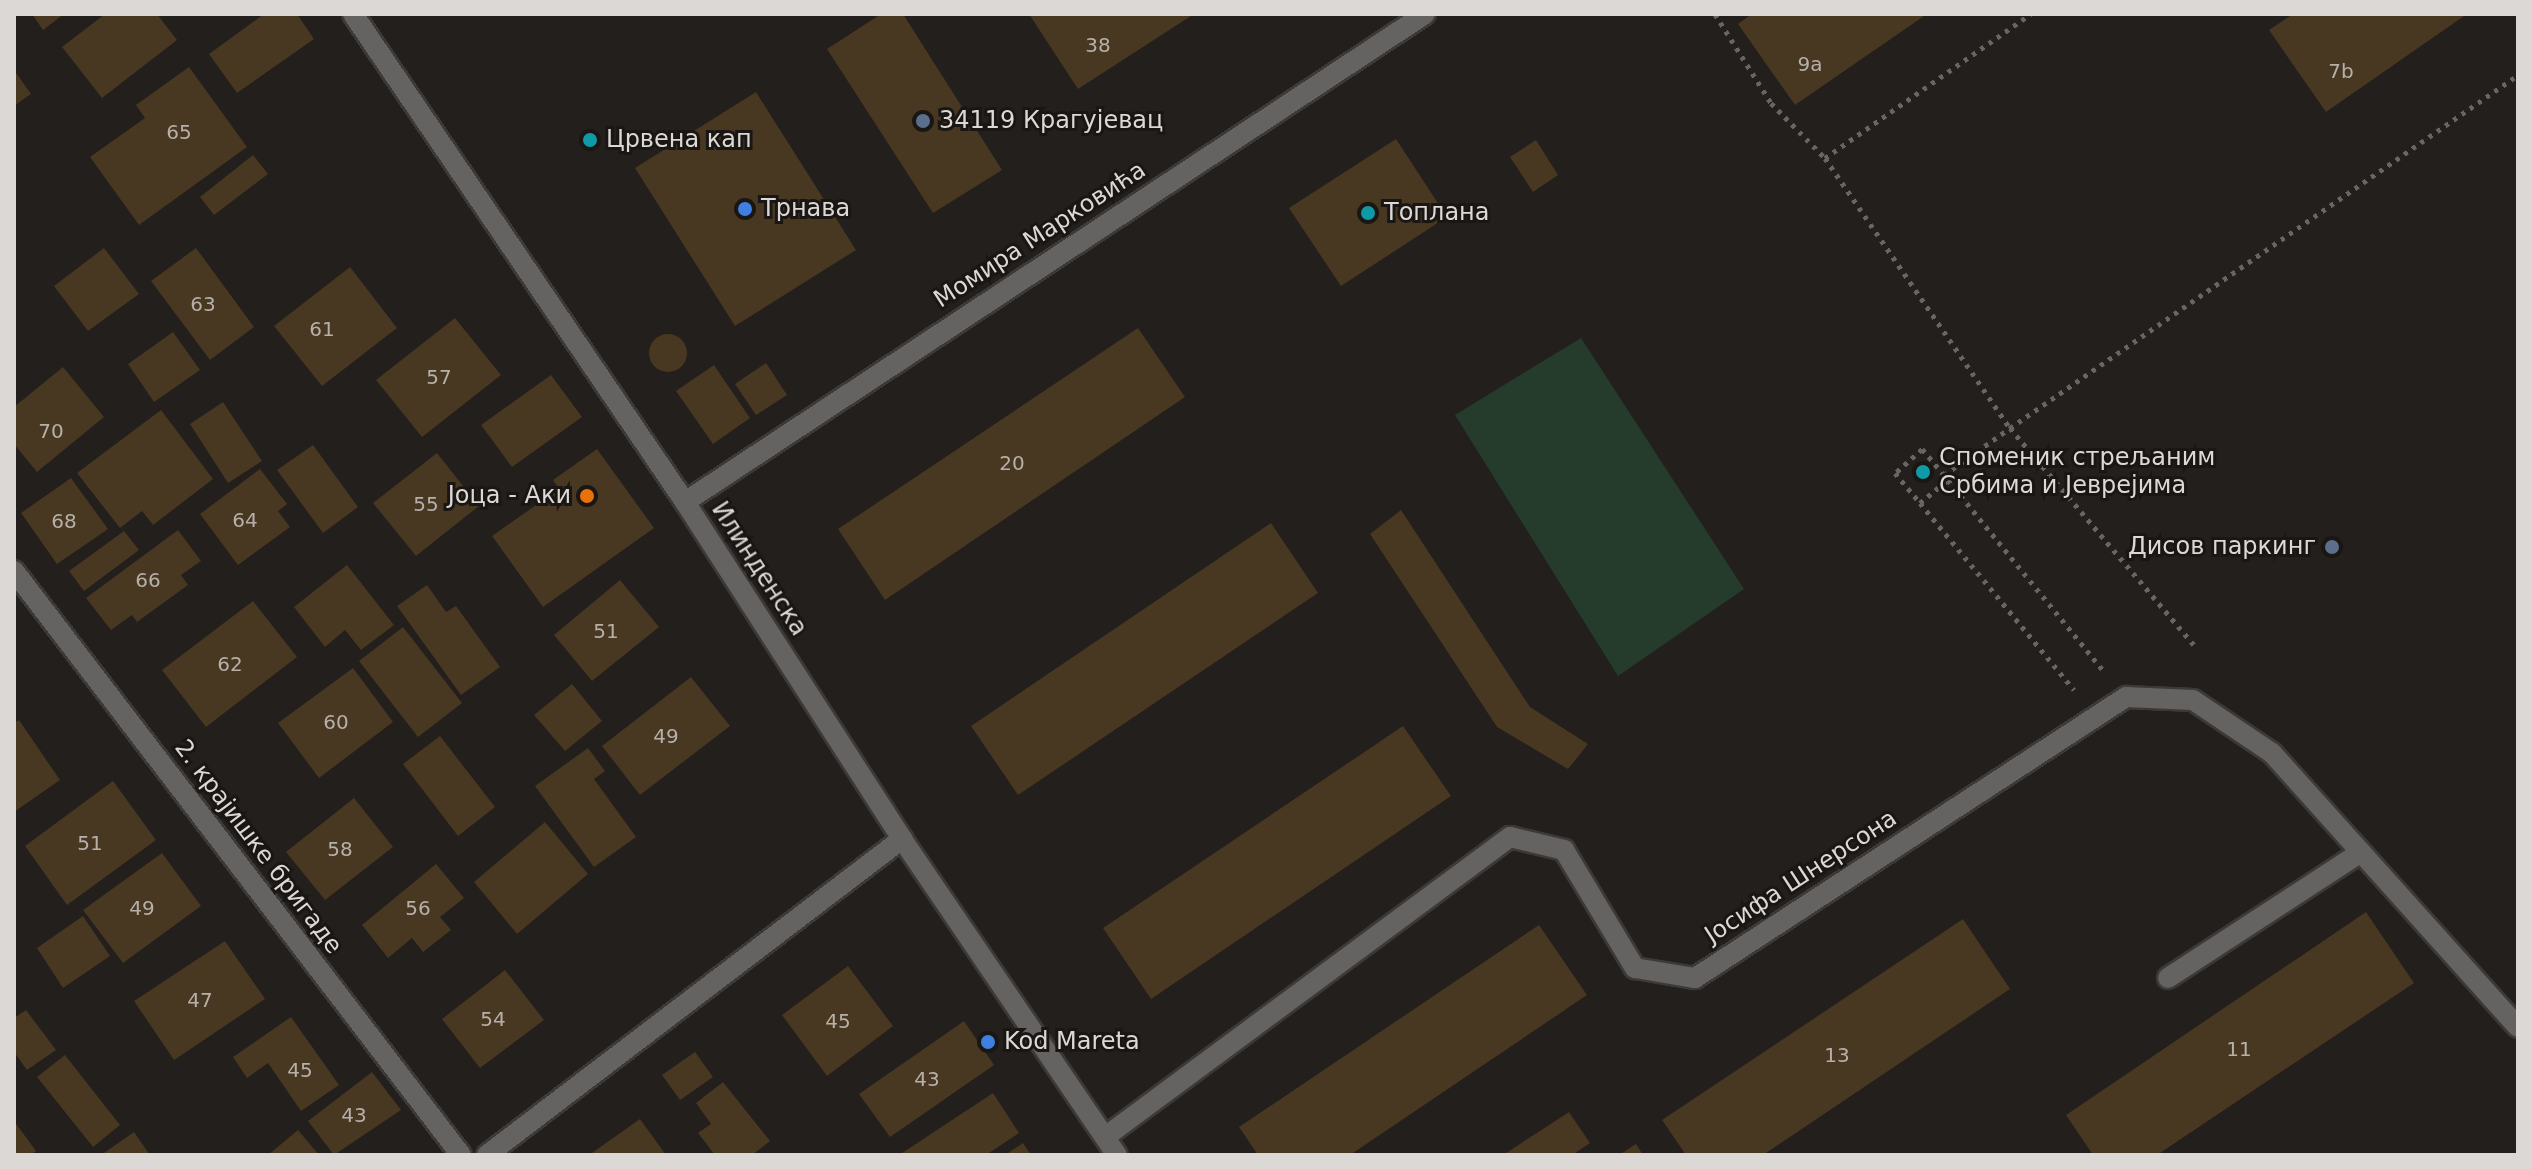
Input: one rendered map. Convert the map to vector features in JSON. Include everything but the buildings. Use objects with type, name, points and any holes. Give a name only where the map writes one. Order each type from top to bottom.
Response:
[{"type":"street","name":"Илинденска","points":[[353,14],[685,502],[902,839],[1117,1155]]},
{"type":"street","name":"Момира Марковића","points":[[685,502],[1425,14]]},
{"type":"street","name":"2. крајишке бригаде","points":[[14,571],[461,1155]]},
{"type":"street","name":"Јосифа Шнерсона","points":[[1105,1137],[1510,837],[1564,850],[1635,968],[1695,978],[2098,719],[2126,697]]},
{"type":"street","points":[[2126,697],[2193,700],[2272,753],[2518,1027]]},
{"type":"street","points":[[487,1155],[902,839]]},
{"type":"street","points":[[2168,978],[2361,852]]},
{"type":"path","points":[[1715,14],[1771,103],[1825,158],[2010,428],[2195,646]]},
{"type":"path","points":[[1825,158],[2031,14]]},
{"type":"path","points":[[1920,503],[1946,478],[2010,428],[2518,75]]},
{"type":"path","points":[[2098,719],[1895,473],[1922,449],[2126,697]]},
{"type":"green space","points":[[1581,338],[1744,589],[1618,676],[1455,415]]},
{"type":"place","name":"34119 Крагујевац","points":[[923,121]]},
{"type":"place","name":"Црвена кап","points":[[590,140]]},
{"type":"place","name":"Трнава","points":[[745,209]]},
{"type":"place","name":"Топлана","points":[[1368,213]]},
{"type":"place","name":"Споменик стрељаним Србима и Јеврејима","points":[[1923,472]]},
{"type":"place","name":"Јоца - Аки","points":[[587,496]]},
{"type":"place","name":"Дисов паркинг","points":[[2332,547]]},
{"type":"place","name":"Kod Mareta","points":[[988,1042]]}]
